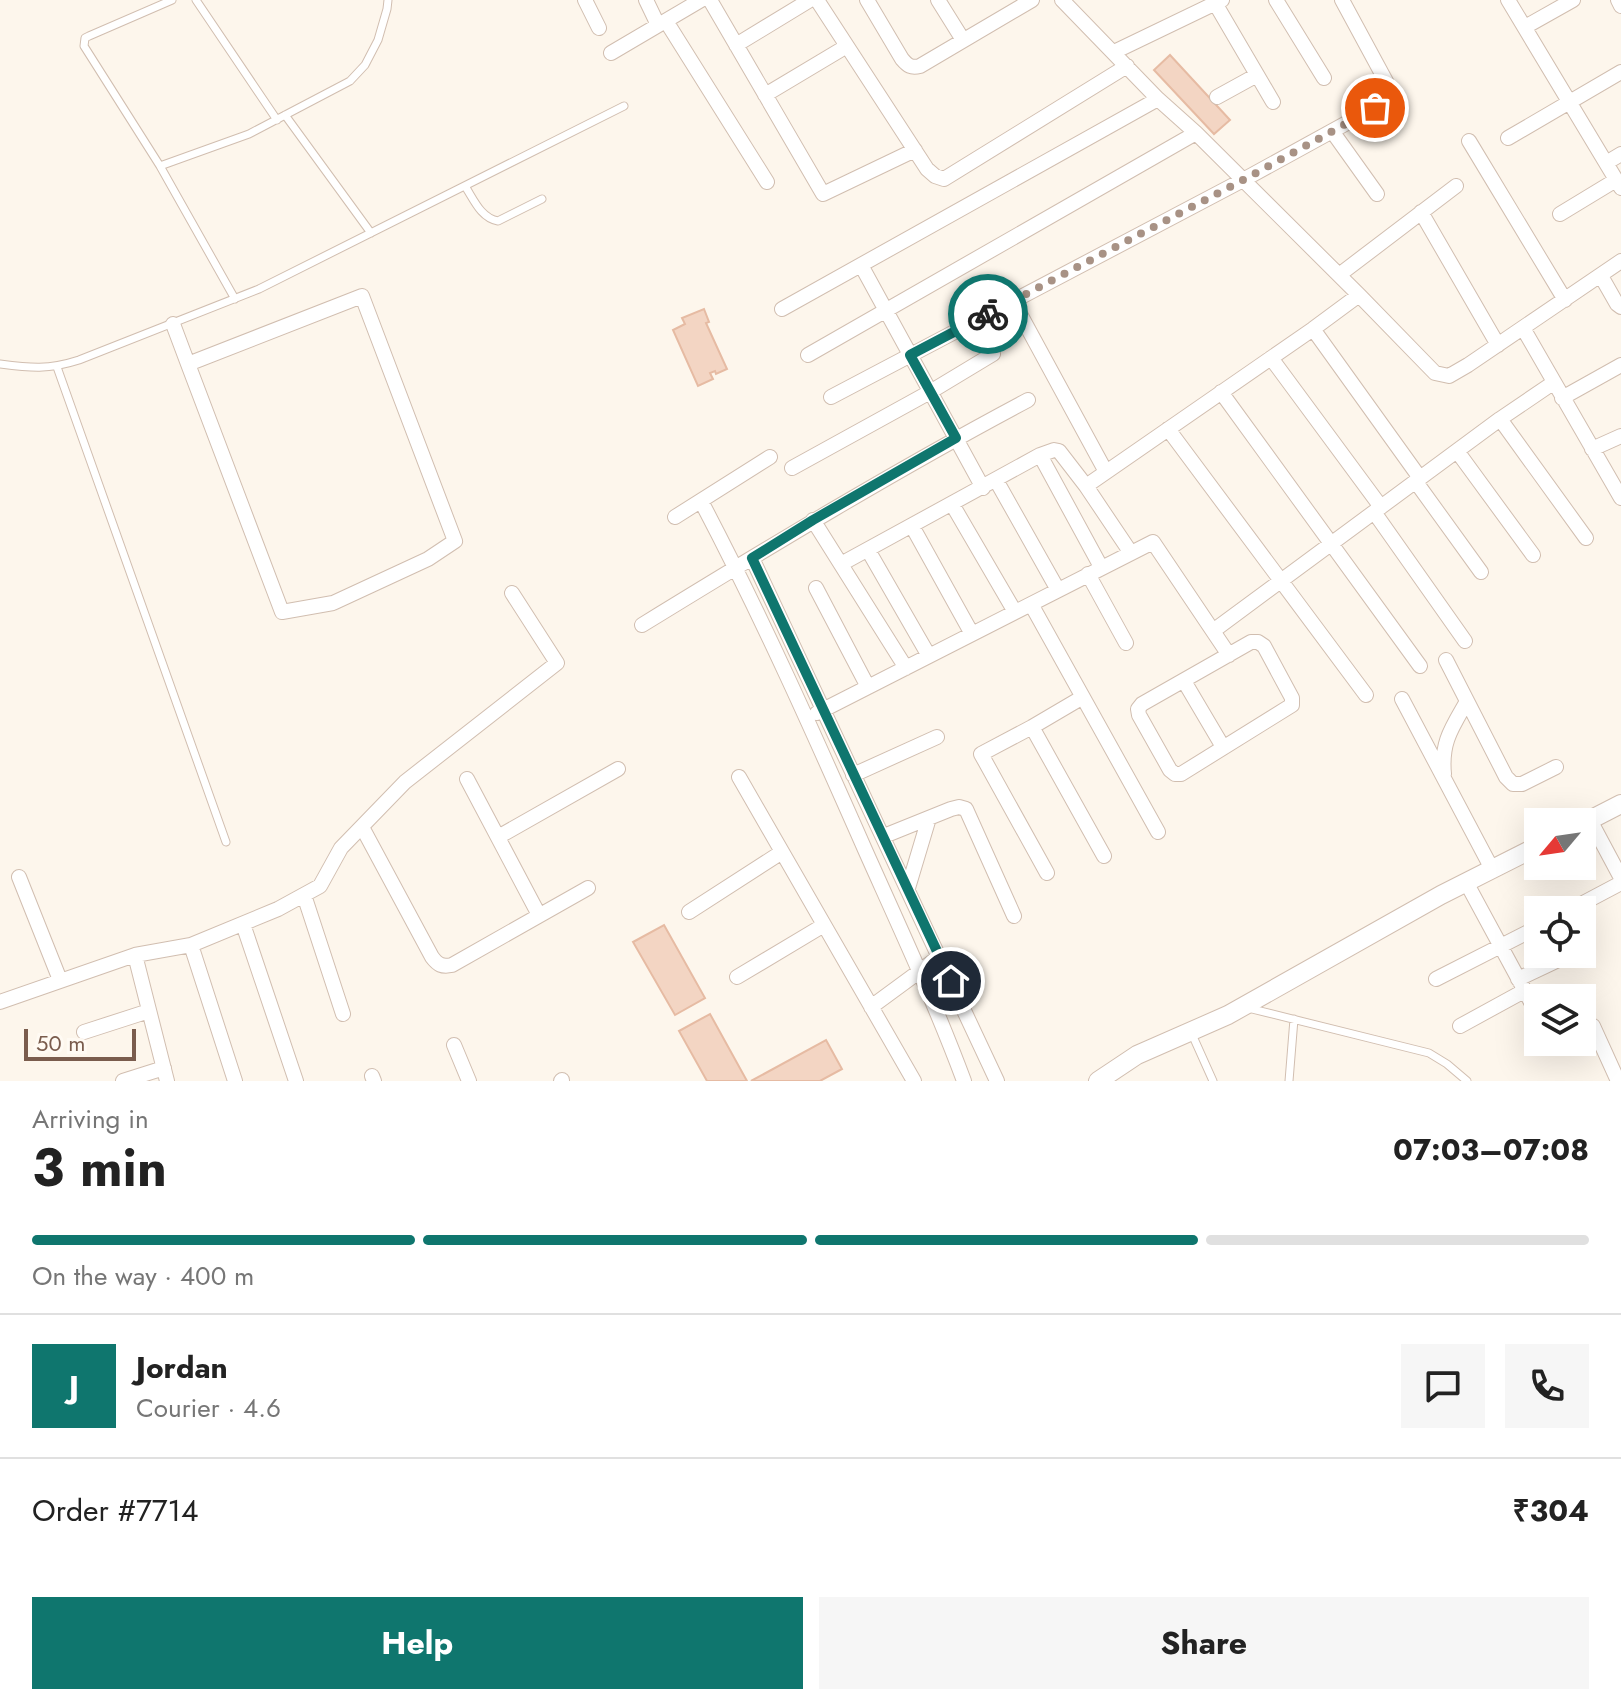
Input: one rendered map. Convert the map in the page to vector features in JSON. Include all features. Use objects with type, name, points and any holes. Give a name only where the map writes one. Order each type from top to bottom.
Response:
[{"type":"street","points":[[585,0],[599,28]]},
{"type":"street","points":[[646,0],[767,182]]},
{"type":"street","points":[[611,53],[701,0]]},
{"type":"street","points":[[710,0],[823,194],[915,150]]},
{"type":"street","points":[[736,45],[810,0]]},
{"type":"street","points":[[817,0],[927,169],[944,179],[1127,66]]},
{"type":"street","points":[[867,0],[908,66],[914,68],[1032,0]]},
{"type":"street","points":[[938,0],[963,40]]},
{"type":"street","points":[[1062,0],[1435,373],[1449,376],[1621,261]]},
{"type":"street","points":[[1276,0],[1324,78]]},
{"type":"street","points":[[831,397],[1385,102],[1388,85],[1342,0]]},
{"type":"street","points":[[1508,0],[1618,184],[1560,214]]},
{"type":"street","points":[[1525,27],[1573,0]]},
{"type":"street","points":[[1618,0],[1621,6]]},
{"type":"street","points":[[1114,52],[1219,2],[1273,102]]},
{"type":"street","points":[[765,95],[847,46]]},
{"type":"street","points":[[1508,138],[1621,72]]},
{"type":"street","points":[[1217,97],[1257,75]]},
{"type":"street","points":[[782,309],[1158,99]]},
{"type":"street","points":[[1332,131],[1377,194]]},
{"type":"street","points":[[808,355],[1196,133]]},
{"type":"street","points":[[1469,141],[1565,300]]},
{"type":"street","points":[[1606,163],[1621,154]]},
{"type":"street","points":[[1339,275],[1456,186]]},
{"type":"street","points":[[1421,212],[1498,345]]},
{"type":"street","points":[[861,265],[956,438],[990,484],[1058,590]]},
{"type":"street","points":[[1601,276],[1621,307]]},
{"type":"street","points":[[1086,486],[1359,295]]},
{"type":"street","points":[[173,324],[188,364],[282,612],[333,603],[428,559],[455,541],[362,296],[188,364]]},
{"type":"street","points":[[1013,301],[1106,472]]},
{"type":"street","points":[[1523,328],[1621,498]]},
{"type":"street","points":[[1313,329],[1481,572]]},
{"type":"street","points":[[792,468],[993,354]]},
{"type":"street","points":[[1271,358],[1465,641]]},
{"type":"street","points":[[1562,398],[1621,365]]},
{"type":"street","points":[[1213,631],[1553,383]]},
{"type":"street","points":[[1221,392],[1420,666]]},
{"type":"street","points":[[642,625],[813,520],[1028,400]]},
{"type":"street","points":[[1500,419],[1586,538]]},
{"type":"street","points":[[1168,429],[1366,695]]},
{"type":"street","points":[[1592,449],[1621,436]]},
{"type":"street","points":[[841,564],[1054,450],[1059,451],[1086,486],[1131,553]]},
{"type":"street","points":[[1457,451],[1533,555]]},
{"type":"street","points":[[1040,455],[1126,643]]},
{"type":"street","points":[[675,517],[770,457]]},
{"type":"street","points":[[701,501],[736,567],[806,719],[944,1028],[964,1081]]},
{"type":"street","points":[[952,504],[1015,612]]},
{"type":"street","points":[[813,520],[906,668]]},
{"type":"street","points":[[912,526],[972,634]]},
{"type":"street","points":[[806,719],[1153,542],[1229,655]]},
{"type":"street","points":[[868,550],[929,656]]},
{"type":"street","points":[[752,558],[997,1081]]},
{"type":"street","points":[[816,588],[868,687]]},
{"type":"street","points":[[0,984],[3,1001],[135,955],[191,945],[278,909],[320,886],[341,848],[405,782],[557,663],[512,593]]},
{"type":"street","points":[[1031,604],[1158,832]]},
{"type":"street","points":[[1251,642],[1264,646],[1292,698],[1292,705],[1181,774],[1175,774],[1138,709],[1229,655],[1251,642]]},
{"type":"street","points":[[1446,660],[1466,703],[1506,777],[1513,784],[1522,784],[1556,767]]},
{"type":"street","points":[[1184,681],[1223,747]]},
{"type":"street","points":[[1047,873],[981,754],[1083,697]]},
{"type":"street","points":[[1402,699],[1492,869]]},
{"type":"street","points":[[1444,778],[1442,756],[1447,736],[1466,703]]},
{"type":"street","points":[[1032,727],[1104,856]]},
{"type":"street","points":[[853,775],[937,737]]},
{"type":"street","points":[[498,837],[618,769]]},
{"type":"street","points":[[739,777],[914,1081]]},
{"type":"street","points":[[467,779],[539,915]]},
{"type":"street","points":[[1596,817],[1621,804]]},
{"type":"street","points":[[884,836],[959,807],[966,809],[1014,916]]},
{"type":"street","points":[[908,888],[929,818]]},
{"type":"street","points":[[362,827],[432,957],[445,966],[452,965],[588,888]]},
{"type":"street","points":[[1595,896],[1621,881],[1596,839]]},
{"type":"street","points":[[689,912],[782,852]]},
{"type":"street","points":[[1098,1081],[1137,1055],[1242,1007],[1524,853]]},
{"type":"street","points":[[19,877],[60,980]]},
{"type":"street","points":[[1466,882],[1524,990]]},
{"type":"street","points":[[304,895],[343,1014]]},
{"type":"street","points":[[243,924],[296,1081]]},
{"type":"street","points":[[737,977],[824,925]]},
{"type":"street","points":[[1436,979],[1524,934]]},
{"type":"street","points":[[191,945],[235,1081]]},
{"type":"street","points":[[123,1081],[165,1075],[135,955]]},
{"type":"street","points":[[871,1007],[939,957]]},
{"type":"street","points":[[1460,1026],[1548,968]]},
{"type":"street","points":[[84,1032],[149,1011]]},
{"type":"street","points":[[1596,1032],[1618,1075],[1600,1081]]},
{"type":"street","points":[[454,1045],[469,1081]]},
{"type":"lane","points":[[172,0],[85,38],[84,46],[160,166],[235,299]]},
{"type":"lane","points":[[196,0],[281,118],[371,233]]},
{"type":"lane","points":[[160,166],[237,139],[350,81],[365,65],[378,40],[388,0]]},
{"type":"lane","points":[[0,364],[57,367],[235,299],[624,106]]},
{"type":"lane","points":[[465,186],[492,220],[498,221],[542,199]]},
{"type":"lane","points":[[57,367],[226,842]]},
{"type":"lane","points":[[1242,1007],[1429,1053],[1467,1081]]},
{"type":"lane","points":[[1289,1081],[1294,1019]]},
{"type":"lane","points":[[1191,1031],[1213,1081]]},
{"type":"building","points":[[1170,55],[1230,120],[1214,134],[1154,70]]},
{"type":"building","points":[[704,309],[709,322],[706,323],[727,369],[710,373],[713,379],[698,386],[673,330],[685,324],[682,318]]},
{"type":"building","points":[[664,925],[705,998],[675,1015],[633,942]]},
{"type":"building","points":[[710,1014],[747,1081],[707,1081],[679,1031]]},
{"type":"building","points":[[826,1040],[842,1069],[820,1081],[751,1081]]},
{"type":"way so far","points":[[988,314],[1375,108]]},
{"type":"route","points":[[951,981],[752,558],[956,438],[910,355],[988,314]]}]
